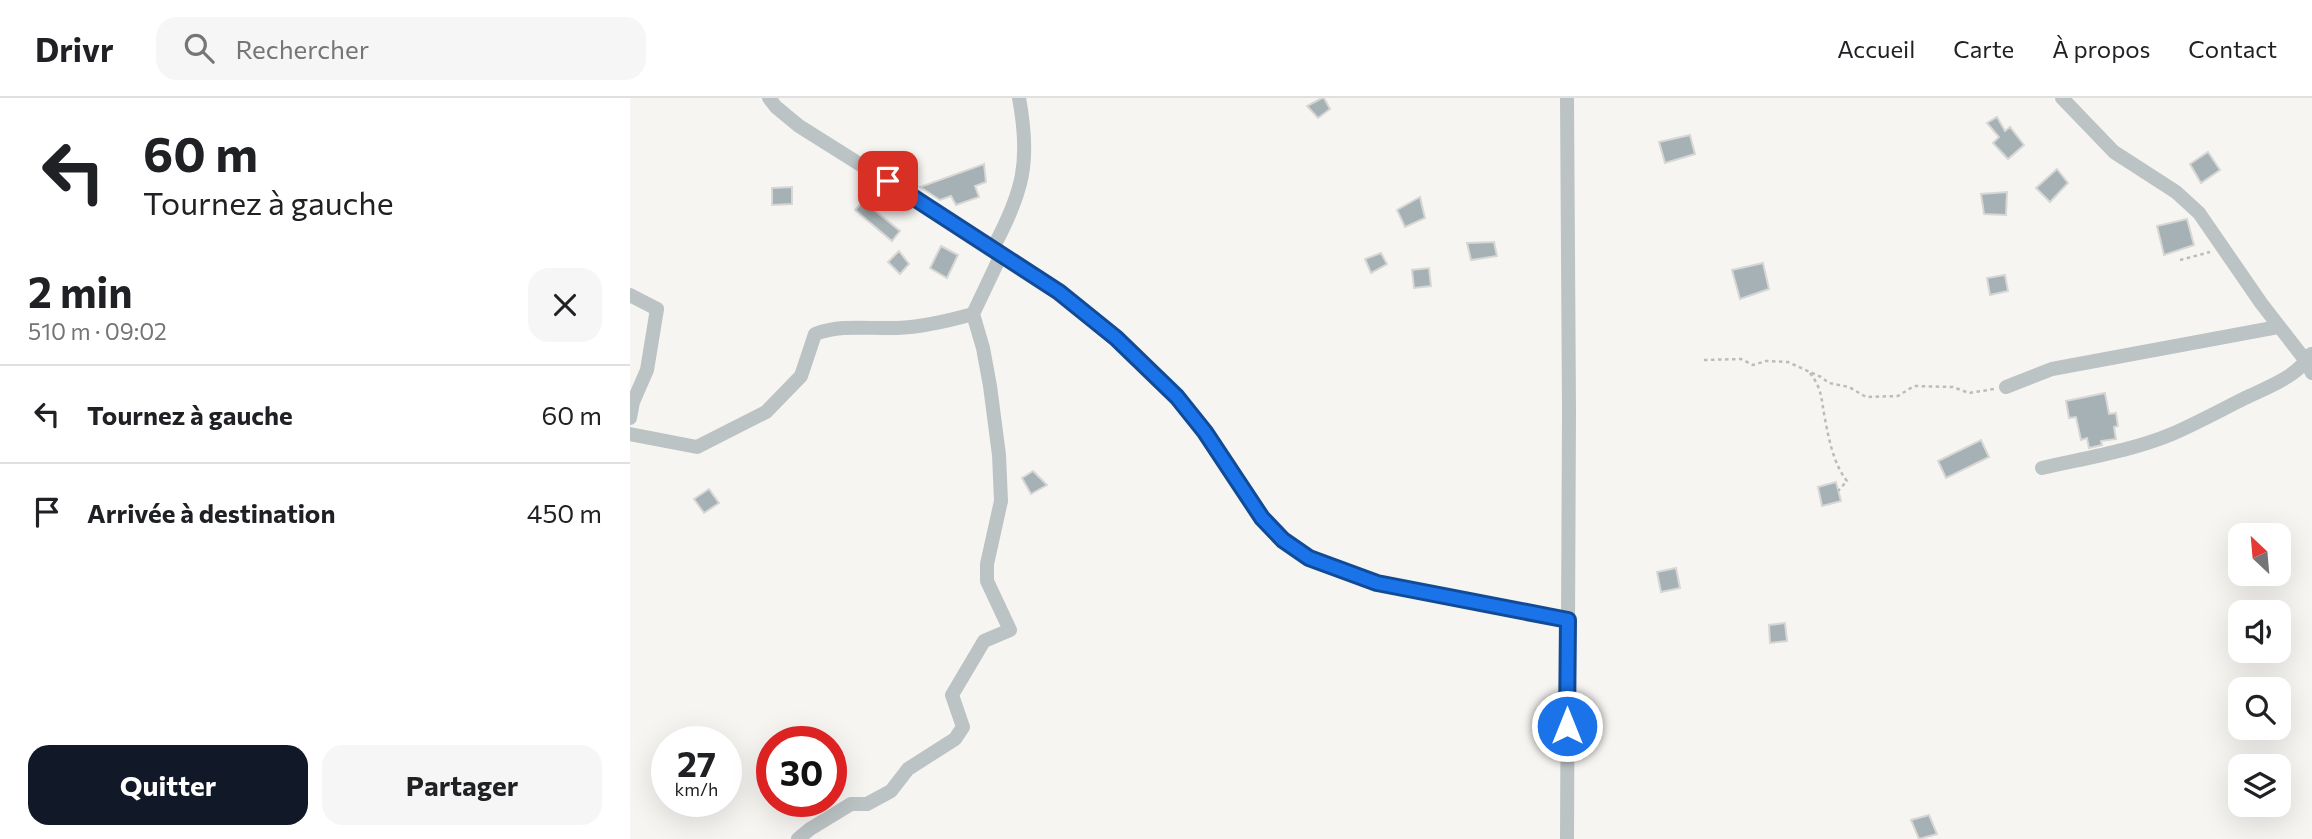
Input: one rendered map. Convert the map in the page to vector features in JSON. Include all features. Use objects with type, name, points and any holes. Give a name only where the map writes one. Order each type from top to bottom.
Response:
[{"type":"street","points":[[769,98],[799,126],[1059,292],[1116,338],[1160,380],[1205,432],[1262,518],[1283,540],[1309,558],[1377,583],[1568,620]]},
{"type":"street","points":[[798,839],[851,804],[867,804],[891,791],[908,769],[955,740],[963,727],[952,695],[984,640],[1010,630],[987,581],[987,564],[1001,501],[999,455],[983,348],[973,314],[1010,216],[1023,172],[1026,145],[1020,98]]},
{"type":"street","points":[[1567,98],[1567,839]]},
{"type":"street","points":[[2042,468],[2129,448],[2172,434],[2276,383],[2310,363],[2278,327],[2188,201],[2114,152],[2062,98]]},
{"type":"street","points":[[630,295],[657,309],[647,370],[633,402],[630,418]]},
{"type":"street","points":[[630,435],[697,446],[766,412],[801,376],[815,334],[829,329],[897,328],[953,320],[973,314]]},
{"type":"street","points":[[2006,387],[2052,369],[2278,327]]},
{"type":"path","points":[[2180,260],[2224,250]]},
{"type":"path","points":[[1704,360],[1741,359],[1753,365],[1766,361],[1788,362],[1829,383],[1849,387],[1866,397],[1898,396],[1914,386],[1954,387],[1969,393],[2006,387]]},
{"type":"path","points":[[1808,371],[1819,385],[1831,443],[1840,473],[1847,481],[1838,491]]},
{"type":"building","points":[[1322,98],[1330,109],[1318,118],[1307,106]]},
{"type":"building","points":[[1997,117],[2005,131],[2010,127],[2024,145],[2008,159],[1993,143],[1999,137],[1987,123]]},
{"type":"building","points":[[1690,135],[1695,154],[1665,163],[1659,142]]},
{"type":"building","points":[[2208,152],[2220,170],[2201,183],[2190,164]]},
{"type":"building","points":[[984,164],[986,182],[975,186],[979,197],[956,205],[951,196],[940,200],[920,187]]},
{"type":"building","points":[[2057,169],[2068,183],[2050,202],[2036,188]]},
{"type":"building","points":[[792,187],[792,204],[772,205],[772,188]]},
{"type":"building","points":[[2007,192],[2006,215],[1984,214],[1981,194]]},
{"type":"building","points":[[1420,197],[1425,218],[1405,227],[1397,210]]},
{"type":"building","points":[[863,201],[900,231],[892,241],[855,210]]},
{"type":"building","points":[[2187,219],[2194,245],[2164,255],[2157,226]]},
{"type":"building","points":[[1494,242],[1497,256],[1471,260],[1467,243]]},
{"type":"building","points":[[941,246],[958,255],[947,278],[930,268]]},
{"type":"building","points":[[899,251],[909,264],[900,274],[888,262]]},
{"type":"building","points":[[1381,253],[1387,264],[1371,273],[1365,259]]},
{"type":"building","points":[[1763,263],[1769,289],[1740,299],[1732,270]]},
{"type":"building","points":[[1429,268],[1431,286],[1414,288],[1412,270]]},
{"type":"building","points":[[2005,275],[2008,291],[1990,295],[1987,278]]},
{"type":"building","points":[[2105,393],[2109,414],[2116,413],[2116,439],[2101,441],[2102,445],[2089,448],[2087,438],[2081,440],[2076,417],[2069,418],[2066,401]]},
{"type":"building","points":[[1981,440],[1989,457],[1946,478],[1938,461]]},
{"type":"building","points":[[1033,471],[1047,485],[1031,494],[1022,478]]},
{"type":"building","points":[[1836,482],[1841,501],[1822,506],[1818,487]]},
{"type":"building","points":[[709,489],[719,503],[704,513],[694,499]]},
{"type":"building","points":[[1676,568],[1680,588],[1661,592],[1657,572]]},
{"type":"building","points":[[1785,623],[1787,641],[1770,643],[1769,625]]},
{"type":"building","points":[[1929,815],[1937,834],[1919,839],[1911,820]]},
{"type":"route","points":[[888,181],[1059,292],[1116,338],[1177,397],[1230,467],[1262,518],[1283,540],[1309,558],[1377,583],[1568,620],[1567,726]]}]
